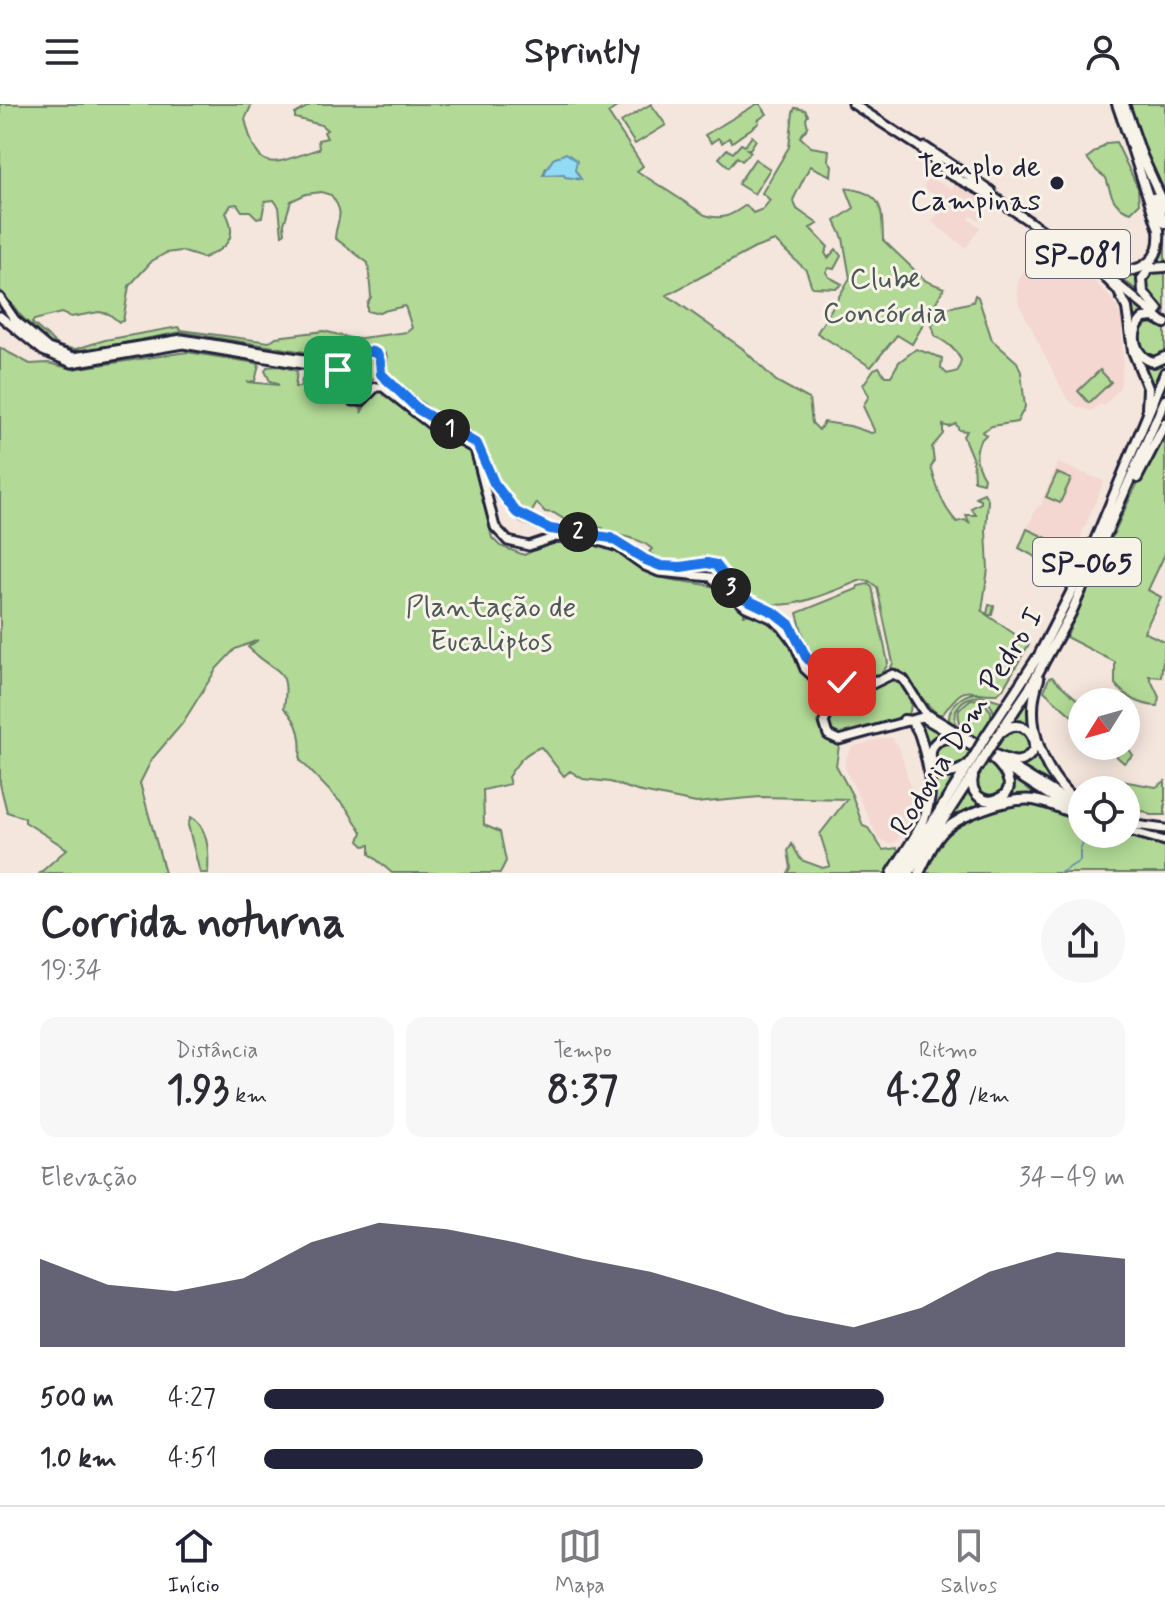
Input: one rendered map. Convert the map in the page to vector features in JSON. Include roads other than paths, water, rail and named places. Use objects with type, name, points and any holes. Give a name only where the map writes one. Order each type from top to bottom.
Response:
[{"type":"highway","points":[[1065,240],[1102,263],[1123,270],[1141,267],[1154,255],[1159,242],[1159,230],[1117,104]]},
{"type":"highway","points":[[1124,104],[1142,156],[1165,204]]},
{"type":"highway","points":[[1128,136],[1165,223]]},
{"type":"highway","points":[[1091,263],[1118,290],[1125,303],[1130,318],[1133,351],[1149,393],[1146,416],[1124,471]]},
{"type":"highway","points":[[1161,313],[1143,292],[1142,279],[1150,268],[1165,267]]},
{"type":"highway","points":[[1165,323],[1154,317],[1144,318],[1138,323],[1135,335],[1143,358],[1154,362],[1165,357]]},
{"type":"highway","name":"Rodovia Dom Pedro I","points":[[990,741],[1047,641],[1095,545],[1165,373]]},
{"type":"highway","points":[[1095,545],[1129,474],[1165,384]]},
{"type":"highway","name":"Rodovia Dom Pedro I","points":[[914,873],[976,762],[1029,689],[1071,613],[1165,402]]},
{"type":"highway","points":[[1113,521],[1165,424]]},
{"type":"highway","points":[[1068,795],[1047,767],[1033,707],[1038,681],[1071,613]]},
{"type":"highway","points":[[895,873],[924,820],[932,791],[917,727],[911,721],[904,720]]},
{"type":"highway","points":[[990,741],[1006,727],[1014,725],[1026,728],[1034,741],[1031,755],[1021,761],[1011,762],[994,757]]},
{"type":"highway","points":[[964,741],[942,737],[933,747],[931,760],[938,769],[948,774],[976,762]]},
{"type":"highway","points":[[976,762],[972,786],[977,796],[986,801],[1000,798],[1008,790],[1009,779],[994,757]]},
{"type":"highway","name":"Rodovia Dom Pedro I","points":[[895,873],[976,762]]},
{"type":"highway","points":[[914,873],[945,829],[965,817],[1014,800],[1034,800],[1068,808]]},
{"type":"main road","name":"SP-081","points":[[853,104],[918,146],[947,173],[966,179],[1065,240],[1161,313]]},
{"type":"main road","name":"SP-081","points":[[860,104],[1091,263],[1165,323]]},
{"type":"main road","points":[[947,173],[954,166]]},
{"type":"main road","points":[[0,298],[0,307]]},
{"type":"main road","points":[[0,298],[15,320],[42,343],[54,351],[74,357],[182,339],[342,365],[351,365],[356,361]]},
{"type":"main road","points":[[0,316],[43,351],[67,362],[183,344],[338,370],[344,374],[346,381]]},
{"type":"main road","points":[[516,512],[494,483],[477,444],[419,410],[381,374],[381,357],[369,351],[362,352],[346,381],[344,392],[349,400],[360,402],[376,387],[383,387],[430,424],[472,446],[479,458],[493,522],[501,536],[515,545],[535,545],[556,537],[593,539],[618,547],[639,563],[659,572],[720,576],[720,568]]},
{"type":"main road","points":[[368,395],[381,367]]},
{"type":"main road","points":[[493,522],[500,508],[516,512],[550,529],[611,538],[661,566],[712,563],[720,568],[739,596],[775,613],[790,625],[806,657],[819,672],[847,683],[878,680]]},
{"type":"main road","points":[[524,546],[533,542],[538,534],[530,521]]},
{"type":"main road","points":[[703,564],[699,569],[706,576],[746,607],[771,618],[786,630],[805,669],[829,691],[825,727],[828,735],[837,740],[917,716],[928,719],[994,757]]},
{"type":"main road","points":[[829,709],[839,700],[878,680],[898,675],[924,712],[1068,803]]},
{"type":"main road","points":[[904,720],[914,712],[913,698]]},
{"type":"main road","points":[[1140,826],[1165,829]]},
{"type":"main road","points":[[1140,830],[1165,841]]},
{"type":"water","points":[[566,153],[577,161],[575,170],[581,179],[565,177],[564,174],[543,175],[553,159]]},
{"type":"waterway","points":[[1060,873],[1080,861],[1081,848]]},
{"type":"place","name":"Templo de Campinas","points":[[1057,183]]},
{"type":"park label","name":"Clube Concórdia","points":[[885,295]]},
{"type":"park label","name":"Plantação de Eucaliptos","points":[[491,623]]}]
